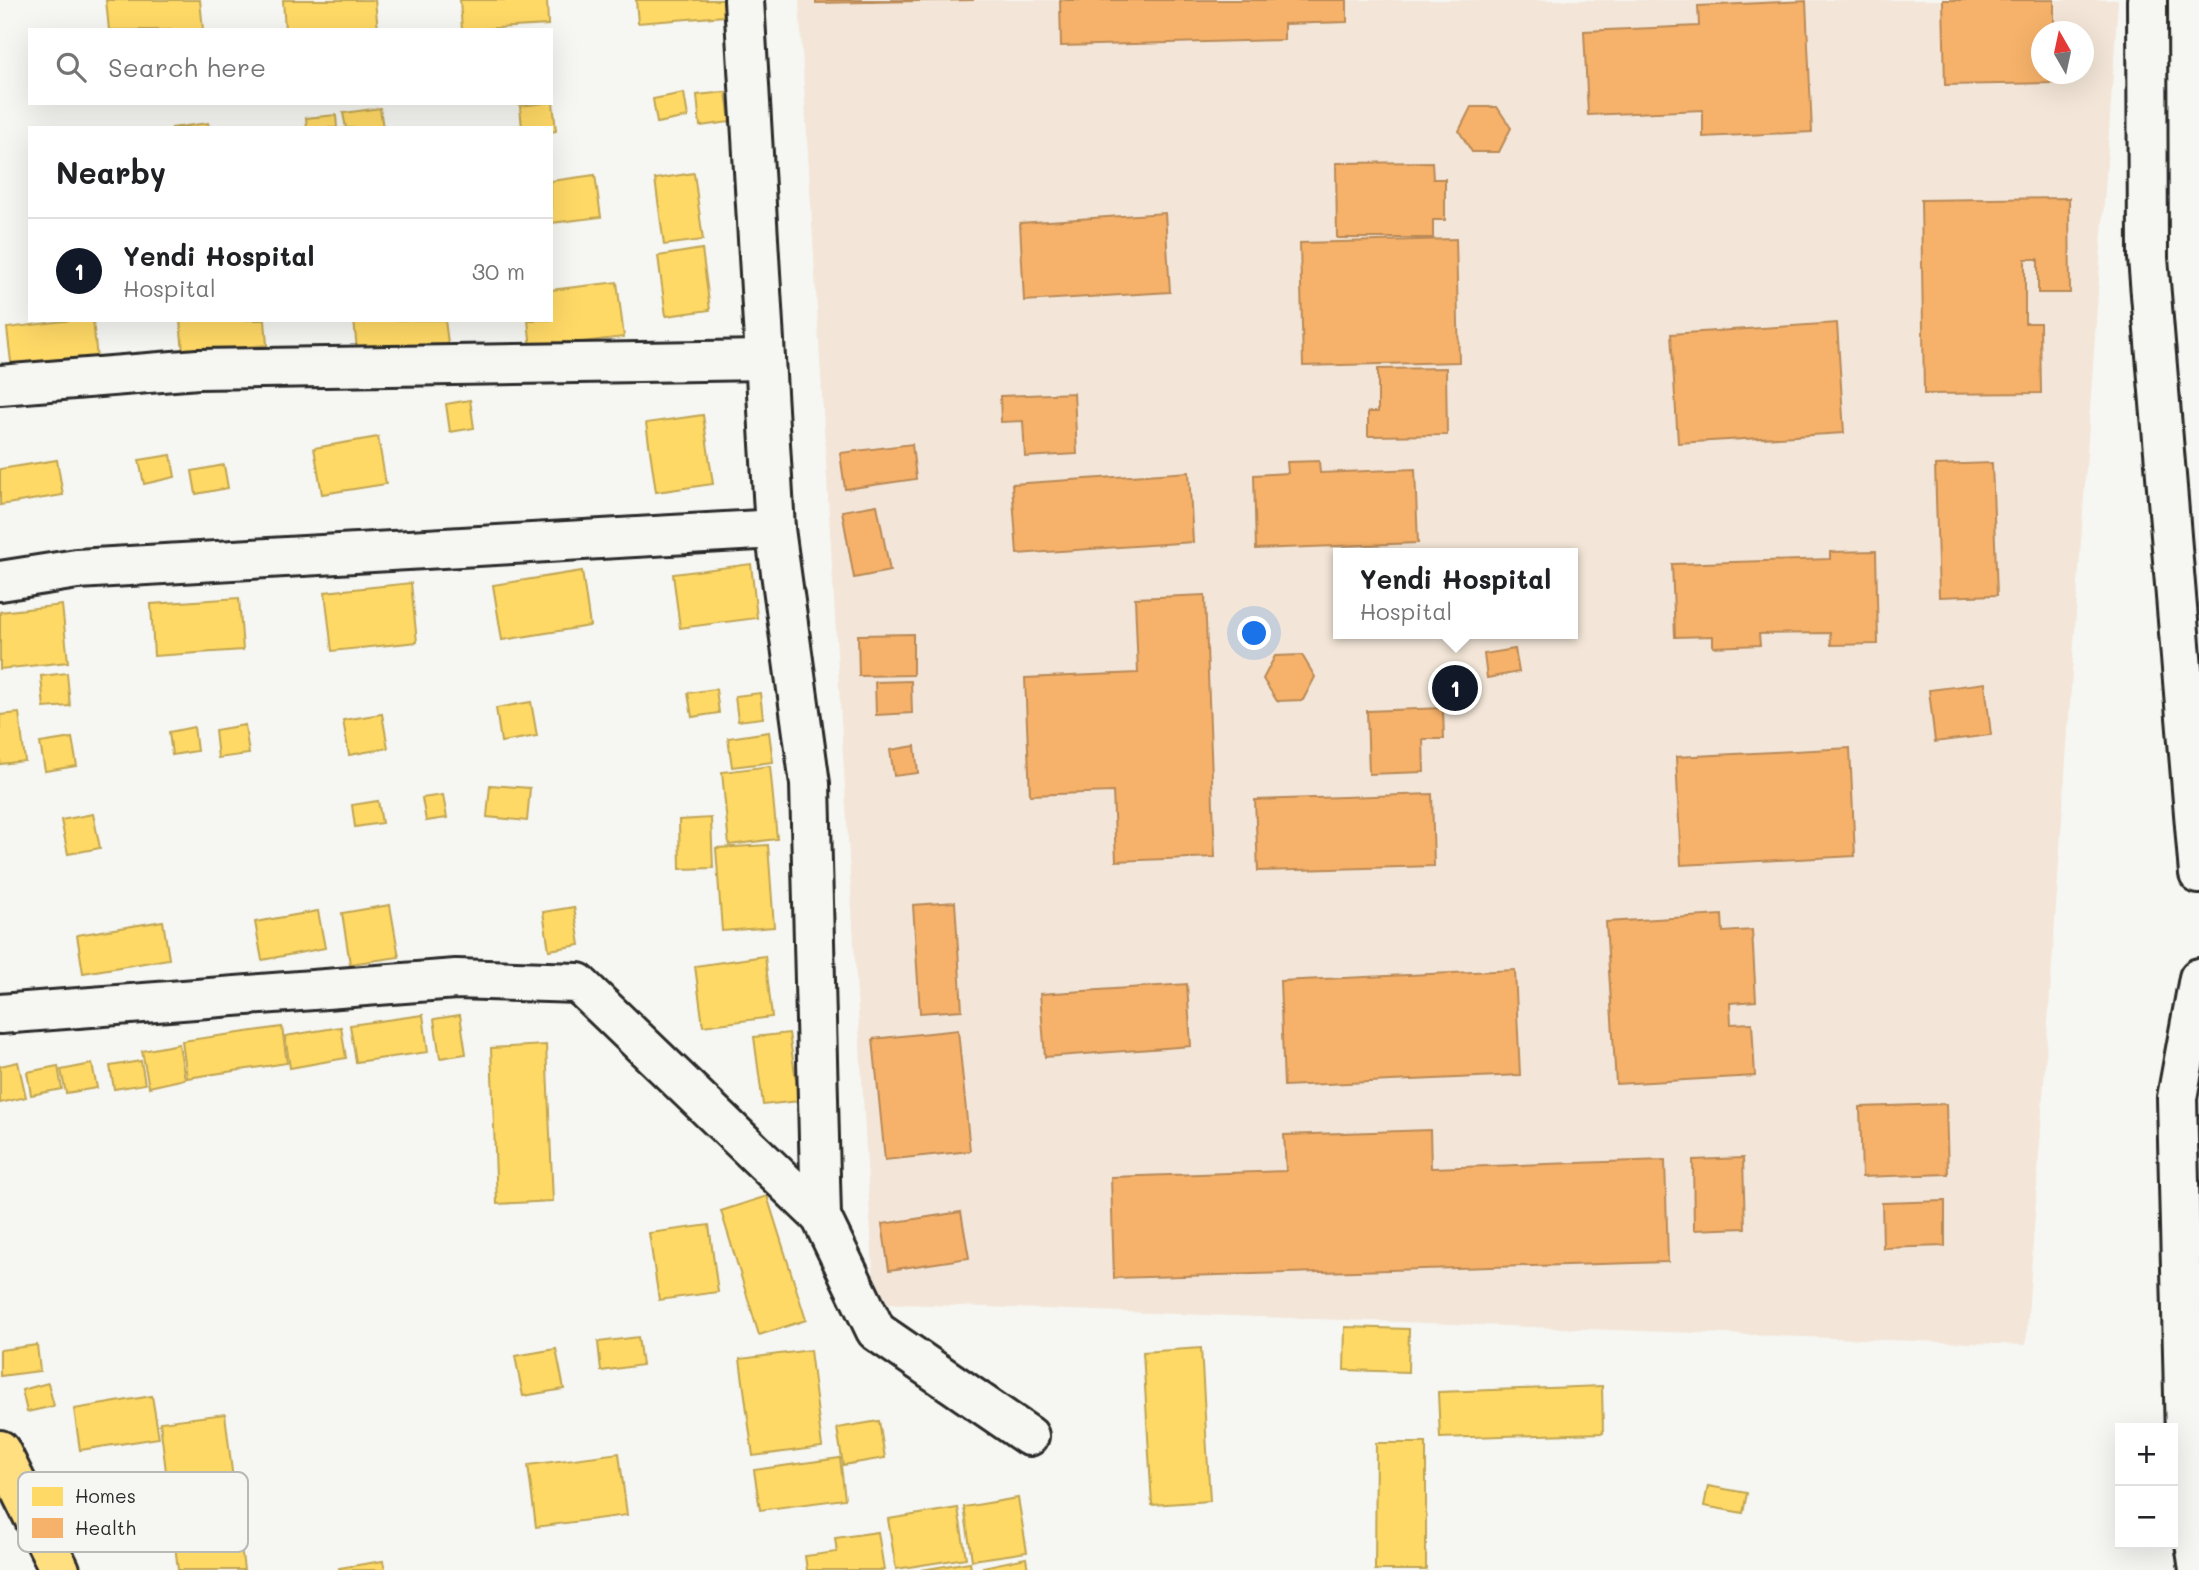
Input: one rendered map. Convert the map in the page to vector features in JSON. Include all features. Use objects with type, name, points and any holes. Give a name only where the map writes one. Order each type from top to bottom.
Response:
[{"type":"highway","points":[[0,1450],[18,1485]]},
{"type":"highway","points":[[52,1552],[61,1570]]},
{"type":"street","points":[[744,0],[775,529],[810,784],[821,1217]]},
{"type":"street","points":[[2147,0],[2148,258],[2199,874]]},
{"type":"street","points":[[0,385],[198,369],[764,360]]},
{"type":"street","points":[[0,581],[77,569],[775,529]]},
{"type":"street","points":[[2199,978],[2177,1098],[2186,1481],[2199,1570]]},
{"type":"street","points":[[0,1014],[456,979],[578,983],[821,1217],[876,1331],[1029,1436]]},
{"type":"shaded area","points":[[799,0],[2118,0],[2026,1345],[875,1303]]},
{"type":"building: Homes","points":[[106,0],[200,0],[203,28],[109,28]]},
{"type":"building: Homes","points":[[283,0],[375,0],[378,28],[285,28]]},
{"type":"building: Homes","points":[[460,0],[547,0],[548,25],[462,28]]},
{"type":"building: Homes","points":[[636,0],[723,0],[725,16],[638,23]]},
{"type":"building: Homes","points":[[726,92],[730,122],[700,126],[697,95]]},
{"type":"building: Homes","points":[[684,93],[688,117],[657,123],[653,99]]},
{"type":"building: Homes","points":[[553,102],[556,131],[553,132],[553,126],[522,126],[520,106],[553,105]]},
{"type":"building: Homes","points":[[380,108],[383,126],[346,126],[343,113]]},
{"type":"building: Homes","points":[[336,115],[337,126],[307,126],[306,118]]},
{"type":"building: Homes","points":[[208,123],[209,126],[186,126]]},
{"type":"building: Homes","points":[[694,173],[703,240],[664,245],[655,179]]},
{"type":"building: Homes","points":[[595,175],[601,217],[553,223],[553,181]]},
{"type":"building: Homes","points":[[702,249],[710,310],[666,316],[658,256]]},
{"type":"building: Homes","points":[[617,282],[624,337],[531,348],[528,322],[553,322],[553,290]]},
{"type":"building: Homes","points":[[56,322],[93,322],[98,369],[13,379],[7,328]]},
{"type":"building: Homes","points":[[180,322],[265,322],[267,345],[183,352]]},
{"type":"building: Homes","points":[[354,322],[445,322],[449,351],[358,360]]},
{"type":"building: Homes","points":[[470,400],[474,428],[450,432],[446,404]]},
{"type":"building: Homes","points":[[703,415],[713,484],[656,492],[646,423]]},
{"type":"building: Homes","points":[[378,437],[386,484],[322,494],[314,448]]},
{"type":"building: Homes","points":[[171,455],[175,477],[144,484],[139,460]]},
{"type":"building: Homes","points":[[57,460],[63,495],[0,505],[0,469]]},
{"type":"building: Homes","points":[[224,465],[228,488],[196,494],[192,471]]},
{"type":"building: Homes","points":[[751,564],[757,618],[680,628],[673,574]]},
{"type":"building: Homes","points":[[582,571],[590,626],[502,640],[493,585]]},
{"type":"building: Homes","points":[[411,583],[417,642],[332,651],[325,592]]},
{"type":"building: Homes","points":[[239,598],[243,650],[154,656],[151,604]]},
{"type":"building: Homes","points":[[62,605],[68,662],[0,669],[0,612]]},
{"type":"building: Homes","points":[[67,673],[70,706],[44,708],[41,676]]},
{"type":"building: Homes","points":[[716,689],[719,713],[692,717],[688,693]]},
{"type":"building: Homes","points":[[760,693],[763,718],[738,721],[735,696]]},
{"type":"building: Homes","points":[[531,702],[537,736],[501,742],[496,708]]},
{"type":"building: Homes","points":[[19,713],[25,761],[0,764],[0,715]]},
{"type":"building: Homes","points":[[382,714],[388,748],[349,755],[343,720]]},
{"type":"building: Homes","points":[[245,725],[249,754],[218,758],[215,730]]},
{"type":"building: Homes","points":[[194,727],[197,751],[172,755],[169,732]]},
{"type":"building: Homes","points":[[769,732],[773,762],[732,767],[728,738]]},
{"type":"building: Homes","points":[[72,738],[77,766],[45,771],[40,743]]},
{"type":"building: Homes","points":[[770,766],[777,839],[729,845],[722,772]]},
{"type":"building: Homes","points":[[490,785],[530,788],[527,821],[487,817]]},
{"type":"building: Homes","points":[[443,795],[447,818],[426,821],[422,798]]},
{"type":"building: Homes","points":[[378,801],[382,823],[355,827],[352,805]]},
{"type":"building: Homes","points":[[93,814],[100,848],[68,854],[61,820]]},
{"type":"building: Homes","points":[[711,818],[713,868],[680,869],[679,820]]},
{"type":"building: Homes","points":[[768,845],[774,927],[722,931],[716,848]]},
{"type":"building: Homes","points":[[390,905],[399,957],[350,964],[342,913]]},
{"type":"building: Homes","points":[[574,907],[580,945],[549,950],[543,912]]},
{"type":"building: Homes","points":[[318,911],[325,948],[262,960],[255,922]]},
{"type":"building: Homes","points":[[163,921],[169,959],[83,973],[77,935]]},
{"type":"building: Homes","points":[[765,956],[772,1017],[703,1026],[695,966]]},
{"type":"building: Homes","points":[[423,1015],[428,1052],[356,1062],[350,1025]]},
{"type":"building: Homes","points":[[460,1015],[466,1054],[440,1058],[434,1019]]},
{"type":"building: Homes","points":[[282,1027],[287,1063],[187,1078],[182,1041]]},
{"type":"building: Homes","points":[[341,1027],[346,1058],[290,1068],[285,1036]]},
{"type":"building: Homes","points":[[789,1033],[799,1101],[763,1105],[754,1037]]},
{"type":"building: Homes","points":[[179,1044],[185,1079],[149,1087],[142,1051]]},
{"type":"building: Homes","points":[[546,1045],[553,1201],[497,1204],[491,1048]]},
{"type":"building: Homes","points":[[141,1061],[145,1084],[114,1089],[110,1066]]},
{"type":"building: Homes","points":[[18,1062],[26,1097],[0,1103],[0,1066]]},
{"type":"building: Homes","points":[[92,1064],[97,1088],[66,1093],[61,1070]]},
{"type":"building: Homes","points":[[58,1066],[62,1089],[31,1095],[27,1072]]},
{"type":"building: Homes","points":[[767,1196],[806,1320],[759,1335],[721,1211]]},
{"type":"building: Homes","points":[[709,1225],[718,1292],[659,1300],[649,1233]]},
{"type":"building: Homes","points":[[1345,1327],[1409,1329],[1408,1372],[1344,1370]]},
{"type":"building: Homes","points":[[638,1337],[642,1365],[601,1371],[598,1342]]},
{"type":"building: Homes","points":[[37,1345],[40,1371],[0,1376],[0,1350]]},
{"type":"building: Homes","points":[[1201,1348],[1210,1501],[1152,1505],[1143,1352]]},
{"type":"building: Homes","points":[[556,1349],[564,1389],[523,1396],[515,1356]]},
{"type":"building: Homes","points":[[810,1350],[822,1447],[753,1456],[740,1359]]},
{"type":"building: Homes","points":[[48,1383],[54,1406],[27,1412],[22,1390]]},
{"type":"building: Homes","points":[[1602,1386],[1603,1433],[1440,1438],[1438,1392]]},
{"type":"building: Homes","points":[[152,1396],[159,1438],[80,1450],[74,1409]]},
{"type":"building: Homes","points":[[225,1414],[232,1472],[166,1472],[160,1422]]},
{"type":"building: Homes","points":[[879,1421],[885,1458],[843,1465],[837,1428]]},
{"type":"building: Homes","points":[[1376,1443],[1426,1443],[1426,1570],[1375,1570]]},
{"type":"building: Homes","points":[[619,1453],[627,1515],[536,1527],[528,1465]]},
{"type":"building: Homes","points":[[840,1458],[845,1499],[760,1510],[754,1470]]},
{"type":"building: Homes","points":[[1708,1486],[1747,1493],[1743,1513],[1704,1506]]},
{"type":"building: Homes","points":[[1018,1498],[1027,1552],[972,1560],[964,1507]]},
{"type":"building: Homes","points":[[958,1508],[966,1558],[896,1569],[888,1519]]},
{"type":"building: Homes","points":[[878,1532],[884,1570],[807,1570],[805,1556],[837,1552],[835,1538]]},
{"type":"building: Homes","points":[[176,1552],[242,1552],[244,1570],[178,1570]]},
{"type":"building: Homes","points":[[1026,1558],[1028,1570],[984,1570],[983,1567]]},
{"type":"building: Homes","points":[[383,1561],[385,1570],[339,1570],[339,1568]]},
{"type":"building: Homes","points":[[970,1562],[971,1570],[921,1570]]},
{"type":"building: Health","points":[[816,0],[974,0],[816,3]]},
{"type":"building: Health","points":[[1060,0],[1347,0],[1347,22],[1284,24],[1284,40],[1061,46]]},
{"type":"building: Health","points":[[1943,0],[2054,0],[2054,21],[2031,21],[2031,83],[1945,85]]},
{"type":"building: Health","points":[[1806,1],[1812,132],[1703,137],[1703,110],[1588,115],[1584,31],[1699,26],[1698,6]]},
{"type":"building: Health","points":[[1471,107],[1497,107],[1511,128],[1499,152],[1472,152],[1459,131]]},
{"type":"building: Health","points":[[1432,162],[1433,179],[1445,179],[1445,220],[1433,220],[1433,238],[1337,238],[1336,163]]},
{"type":"building: Health","points":[[2069,198],[2070,293],[2038,293],[2038,259],[2025,259],[2025,323],[2040,323],[2041,393],[1924,394],[1921,200]]},
{"type":"building: Health","points":[[1165,213],[1170,292],[1024,301],[1020,223]]},
{"type":"building: Health","points":[[1456,239],[1459,362],[1303,366],[1300,243]]},
{"type":"building: Health","points":[[1837,323],[1844,433],[1678,443],[1671,334]]},
{"type":"building: Health","points":[[1446,368],[1447,435],[1368,436],[1368,412],[1378,412],[1378,369]]},
{"type":"building: Health","points":[[1074,393],[1077,454],[1025,457],[1023,421],[1001,422],[1000,396]]},
{"type":"building: Health","points":[[912,444],[916,479],[845,489],[840,453]]},
{"type":"building: Health","points":[[1319,461],[1320,473],[1415,469],[1418,543],[1256,549],[1254,475],[1288,473],[1287,462]]},
{"type":"building: Health","points":[[1992,463],[1997,595],[1939,597],[1935,465]]},
{"type":"building: Health","points":[[1189,472],[1193,542],[1017,554],[1012,484]]},
{"type":"building: Health","points":[[877,505],[890,571],[854,578],[842,511]]},
{"type":"building: Health","points":[[1876,551],[1878,644],[1831,645],[1830,633],[1759,634],[1760,645],[1713,647],[1713,636],[1675,637],[1672,564],[1830,559],[1830,552]]},
{"type":"building: Health","points":[[1205,595],[1215,857],[1116,861],[1113,792],[1030,795],[1025,678],[1138,673],[1135,598]]},
{"type":"building: Health","points":[[913,634],[913,675],[859,676],[858,635]]},
{"type":"building: Health","points":[[1515,649],[1519,672],[1487,678],[1484,654]]},
{"type":"building: Health","points":[[1302,655],[1315,677],[1303,700],[1277,701],[1263,679],[1275,656]]},
{"type":"building: Health","points":[[911,681],[912,713],[876,715],[875,682]]},
{"type":"building: Health","points":[[1985,683],[1991,735],[1935,742],[1929,690]]},
{"type":"building: Health","points":[[1443,708],[1444,739],[1423,739],[1424,772],[1369,774],[1367,711]]},
{"type":"building: Health","points":[[915,746],[918,773],[894,776],[890,750]]},
{"type":"building: Health","points":[[1850,748],[1855,856],[1681,865],[1676,757]]},
{"type":"building: Health","points":[[1432,794],[1434,866],[1258,871],[1255,800]]},
{"type":"building: Health","points":[[955,902],[962,1010],[920,1013],[913,905]]},
{"type":"building: Health","points":[[1722,915],[1723,932],[1752,930],[1756,1001],[1730,1003],[1731,1024],[1752,1023],[1755,1076],[1616,1084],[1606,922]]},
{"type":"building: Health","points":[[1515,970],[1520,1075],[1284,1086],[1280,981]]},
{"type":"building: Health","points":[[1187,984],[1191,1046],[1045,1057],[1040,994]]},
{"type":"building: Health","points":[[958,1030],[970,1151],[885,1160],[873,1039]]},
{"type":"building: Health","points":[[1946,1104],[1948,1174],[1862,1177],[1860,1107]]},
{"type":"building: Health","points":[[1430,1130],[1431,1168],[1665,1160],[1668,1262],[1114,1278],[1111,1177],[1286,1171],[1284,1135]]},
{"type":"building: Health","points":[[1743,1158],[1745,1228],[1694,1230],[1693,1160]]},
{"type":"building: Health","points":[[1945,1201],[1945,1246],[1883,1248],[1882,1203]]},
{"type":"building: Health","points":[[961,1212],[969,1258],[889,1270],[882,1224]]},
{"type":"place","name":"Yendi Hospital","points":[[1455,688]]}]
